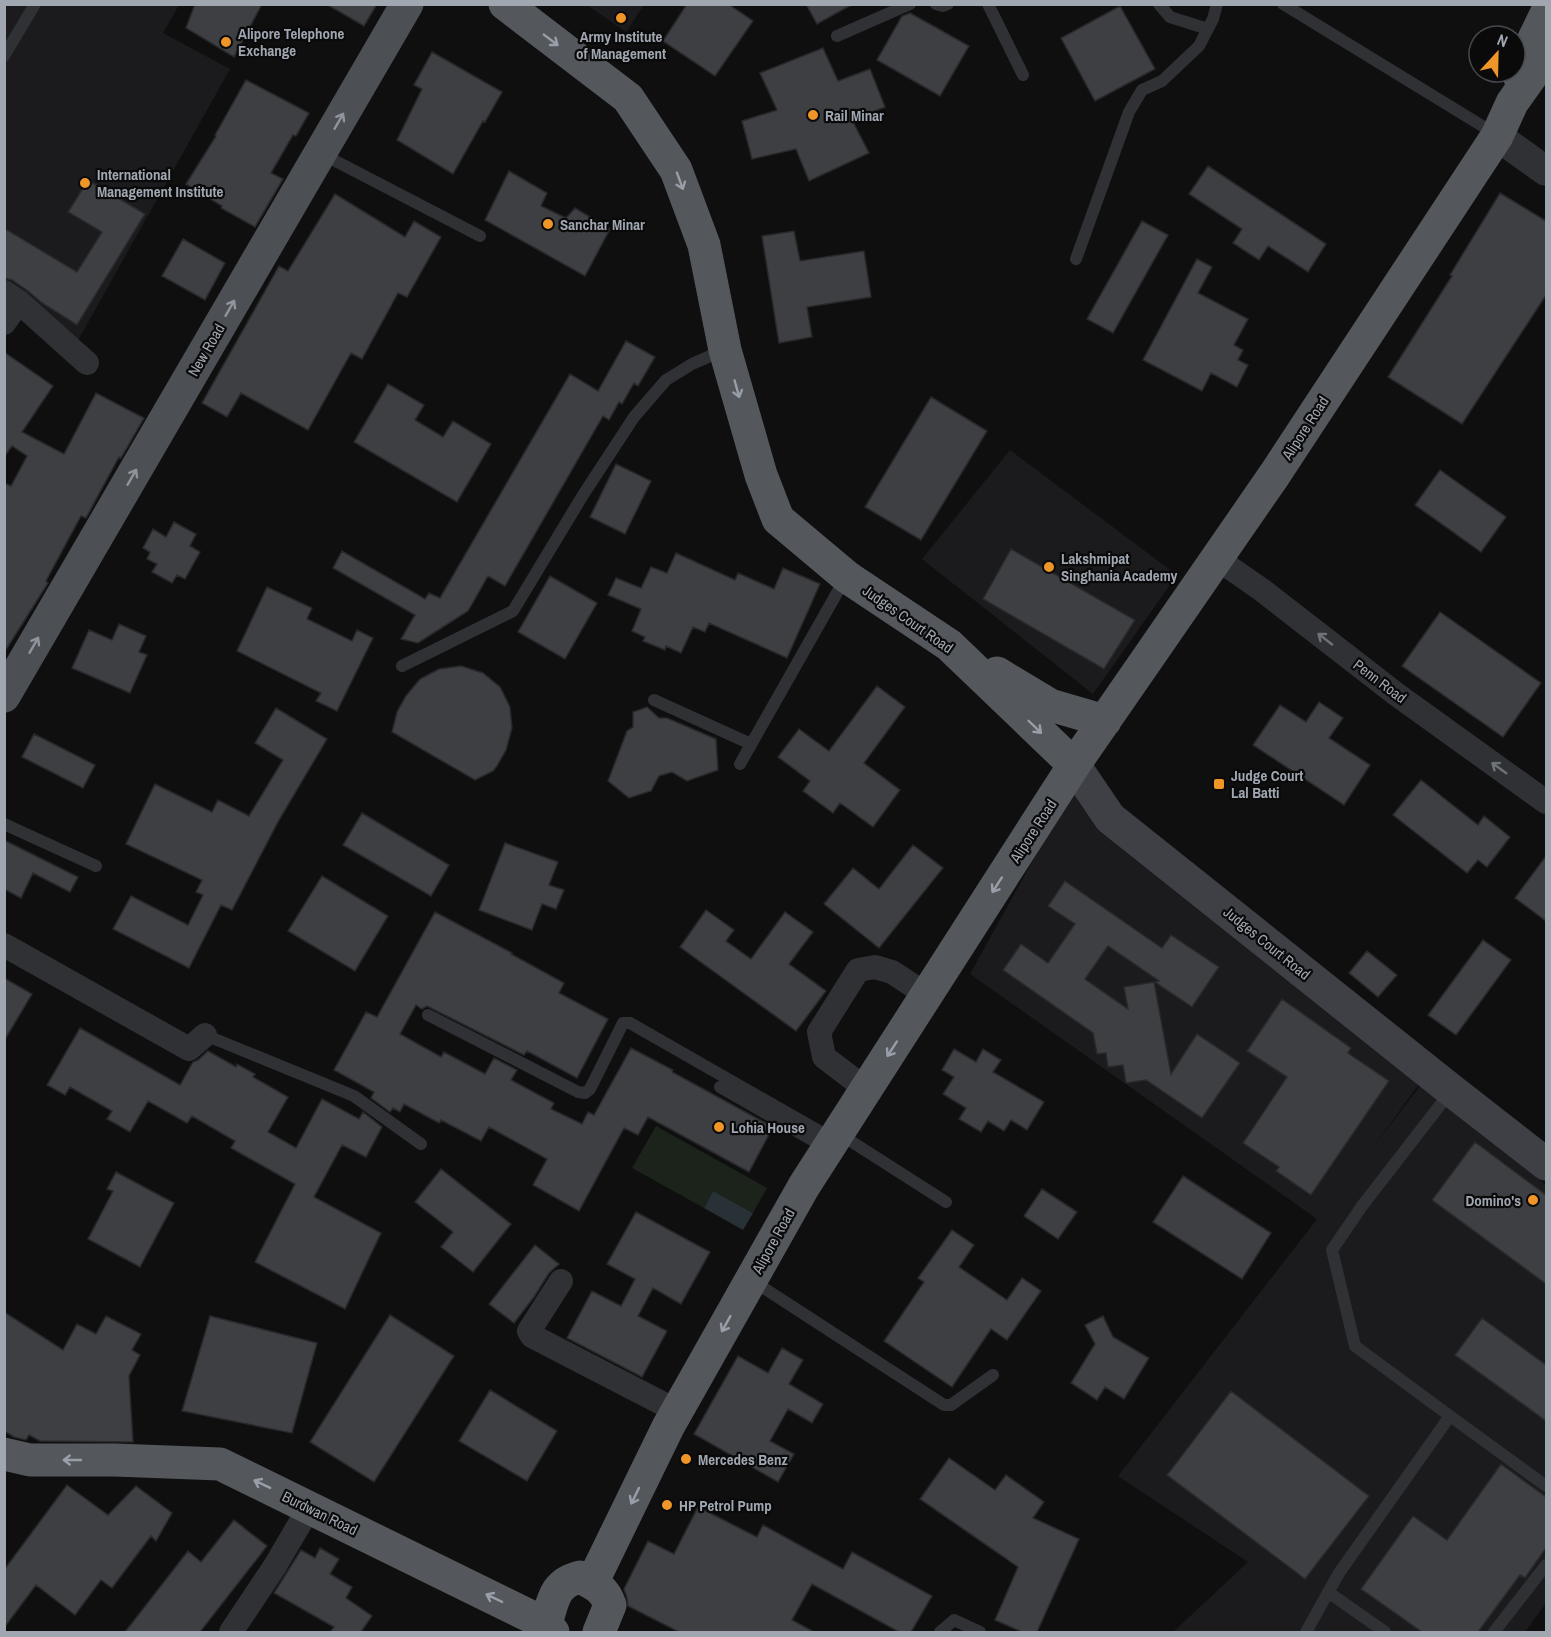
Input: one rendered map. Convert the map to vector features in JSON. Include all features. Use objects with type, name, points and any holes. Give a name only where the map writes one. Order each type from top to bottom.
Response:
[{"type":"highway","name":"Judges Court Road","points":[[505,4],[628,98],[676,170],[704,245],[725,350],[761,475],[778,519],[847,577],[949,645],[1074,765]]},
{"type":"highway","points":[[1512,103],[1531,45],[1546,14]]},
{"type":"highway","name":"Alipore Road","points":[[592,1584],[677,1411],[804,1186],[1074,765],[1275,474],[1497,136],[1512,103],[1546,56]]},
{"type":"highway","points":[[949,645],[1050,705],[1105,721]]},
{"type":"highway","name":"Burdwan Road","points":[[4,1454],[30,1460],[220,1464],[550,1628],[554,1595],[567,1580],[580,1577],[592,1584]]},
{"type":"highway","points":[[592,1584],[605,1593],[609,1605],[599,1632]]},
{"type":"main road","name":"New Road","points":[[4,696],[407,4]]},
{"type":"main road","name":"Judges Court Road","points":[[1074,765],[1110,818],[1546,1164]]},
{"type":"street","points":[[1497,136],[1546,171]]},
{"type":"street","points":[[4,323],[12,297],[87,363]]},
{"type":"street","name":"Penn Road","points":[[1216,558],[1262,590],[1396,694],[1546,802]]},
{"type":"street","points":[[4,945],[189,1049],[205,1035]]},
{"type":"street","points":[[866,1089],[824,1057],[819,1032],[852,979],[858,970],[875,968],[892,972],[927,995]]},
{"type":"street","points":[[561,1281],[529,1331],[532,1336],[677,1411]]},
{"type":"street","points":[[231,1632],[275,1566],[309,1508]]},
{"type":"lane","points":[[4,56],[35,4]]},
{"type":"lane","points":[[837,36],[910,4]]},
{"type":"lane","points":[[936,4],[943,6],[948,4]]},
{"type":"lane","points":[[988,4],[1023,75]]},
{"type":"lane","points":[[1159,4],[1170,17],[1208,29]]},
{"type":"lane","points":[[1076,259],[1129,112],[1142,90],[1162,81],[1199,46],[1213,20],[1217,4]]},
{"type":"lane","points":[[1283,4],[1497,136]]},
{"type":"lane","points":[[321,153],[480,236]]},
{"type":"lane","points":[[402,666],[513,611],[583,495],[634,417],[666,380],[692,364],[725,350]]},
{"type":"lane","points":[[740,764],[847,577]]},
{"type":"lane","points":[[654,700],[752,744]]},
{"type":"lane","points":[[4,824],[96,866]]},
{"type":"lane","points":[[428,1015],[578,1092],[585,1093],[590,1089],[623,1023],[630,1023],[946,1202]]},
{"type":"lane","points":[[205,1035],[354,1096],[421,1144]]},
{"type":"lane","points":[[720,1087],[833,1140]]},
{"type":"lane","points":[[1451,1090],[1362,1206],[1332,1250],[1355,1346],[1546,1486]]},
{"type":"lane","points":[[751,1279],[944,1405],[951,1405],[993,1375]]},
{"type":"lane","points":[[1305,1632],[1339,1573],[1450,1416]]},
{"type":"lane","points":[[1494,1632],[1546,1565]]},
{"type":"lane","points":[[1328,1592],[1385,1632]]},
{"type":"lane","points":[[940,1632],[954,1620],[980,1632]]},
{"type":"shaded area","name":"International Management Institute","points":[[4,5],[179,5],[163,33],[230,69],[76,344],[5,297]]},
{"type":"shaded area","name":"Army Institute of Management","points":[[587,5],[644,5],[626,32]]},
{"type":"shaded area","name":"Lakshmipat Singhania Academy","points":[[1010,450],[1177,575],[1093,694],[922,559]]},
{"type":"shaded area","points":[[1073,788],[1422,1080],[1374,1146],[1423,1082],[1546,1185],[1546,1603],[1525,1632],[1173,1632],[1248,1562],[1118,1476],[1317,1219],[970,974]]},
{"type":"shaded area","points":[[656,1126],[767,1188],[753,1213],[713,1191],[704,1208],[632,1168]]},
{"type":"shaded area","points":[[713,1191],[753,1213],[743,1230],[704,1208]]},
{"type":"building","name":"Alipore Telephone Exchange","points":[[195,4],[262,4],[234,57],[186,28]]},
{"type":"building","points":[[326,4],[377,4],[364,26]]},
{"type":"building","points":[[687,4],[728,4],[753,21],[715,76],[663,41]]},
{"type":"building","points":[[806,4],[853,4],[817,24]]},
{"type":"building","points":[[1120,6],[1155,69],[1095,101],[1061,38]]},
{"type":"building","points":[[910,13],[969,46],[940,96],[877,60],[902,16]]},
{"type":"building","name":"Rail Minar","points":[[823,48],[838,81],[870,69],[885,107],[852,120],[869,153],[809,181],[796,149],[752,159],[742,121],[777,110],[760,73]]},
{"type":"building","points":[[432,52],[502,92],[453,174],[397,140],[422,89],[414,85]]},
{"type":"building","points":[[246,80],[309,113],[271,173],[283,179],[255,227],[221,208],[222,206],[186,184],[216,136]]},
{"type":"building","points":[[1208,166],[1326,244],[1308,272],[1268,246],[1259,260],[1233,243],[1242,229],[1189,194]]},
{"type":"building","name":"Sanchar Minar","points":[[509,171],[547,193],[541,206],[566,218],[575,208],[610,229],[585,276],[485,220]]},
{"type":"building","points":[[88,180],[145,214],[77,325],[42,303],[12,280],[4,278],[4,228],[77,272],[102,232],[68,212]]},
{"type":"building","points":[[1500,193],[1546,221],[1546,295],[1462,424],[1388,377],[1452,276],[1450,275]]},
{"type":"building","points":[[335,194],[405,237],[414,221],[441,237],[407,297],[398,293],[362,359],[351,353],[308,430],[241,393],[227,417],[202,403],[279,266],[288,271]]},
{"type":"building","points":[[1142,221],[1168,235],[1113,333],[1087,319]]},
{"type":"building","points":[[794,231],[800,261],[864,251],[871,297],[807,307],[812,337],[779,343],[762,236]]},
{"type":"building","points":[[183,239],[225,263],[205,300],[162,276]]},
{"type":"building","points":[[1197,259],[1212,267],[1198,293],[1248,319],[1234,345],[1243,350],[1238,360],[1248,365],[1237,387],[1211,373],[1202,391],[1143,360]]},
{"type":"building","points":[[626,341],[655,357],[638,386],[634,383],[622,404],[619,402],[609,420],[603,416],[505,586],[488,576],[468,611],[418,643],[401,639],[415,615],[333,568],[342,551],[425,599],[429,593],[440,598],[570,374],[598,391]]},
{"type":"building","points":[[4,352],[53,386],[22,432],[64,454],[96,393],[144,418],[121,458],[119,457],[86,518],[81,516],[46,581],[48,583],[4,653],[4,483],[11,486],[27,456],[12,446],[4,457]]},
{"type":"building","points":[[388,384],[424,405],[415,420],[443,437],[453,421],[491,444],[457,502],[354,442]]},
{"type":"building","points":[[931,397],[987,431],[921,540],[865,507]]},
{"type":"building","points":[[616,464],[651,481],[625,534],[590,517]]},
{"type":"building","points":[[1440,470],[1506,517],[1481,552],[1415,505]]},
{"type":"building","points":[[174,522],[196,534],[190,546],[200,552],[185,579],[177,575],[172,583],[152,572],[157,564],[147,559],[150,552],[143,548],[153,529],[166,537]]},
{"type":"building","points":[[1011,549],[1135,620],[1104,669],[983,599]]},
{"type":"building","points":[[676,553],[735,580],[738,573],[774,589],[783,568],[820,584],[787,658],[709,623],[705,632],[693,627],[681,653],[666,646],[665,650],[643,641],[645,637],[632,631],[641,609],[608,595],[616,578],[641,588],[651,567],[667,573]]},
{"type":"building","points":[[550,576],[597,603],[565,659],[518,632]]},
{"type":"building","points":[[267,587],[312,608],[307,619],[352,641],[357,630],[373,638],[337,711],[316,701],[321,693],[237,651]]},
{"type":"building","points":[[1440,612],[1541,683],[1503,737],[1402,666]]},
{"type":"building","points":[[119,624],[146,636],[139,652],[147,655],[130,693],[72,668],[89,630],[112,640]]},
{"type":"building","points":[[461,666],[483,673],[500,687],[510,707],[512,728],[506,750],[493,771],[475,780],[392,732],[397,712],[420,679],[439,669]]},
{"type":"building","points":[[877,686],[905,707],[864,763],[900,790],[873,827],[840,803],[833,813],[803,791],[810,781],[778,757],[799,729],[829,751]]},
{"type":"building","points":[[1319,702],[1343,718],[1329,738],[1370,765],[1344,805],[1253,745],[1280,705],[1306,722]]},
{"type":"building","points":[[647,707],[659,718],[667,718],[716,739],[718,770],[687,781],[672,772],[659,776],[651,791],[629,798],[608,781],[627,731],[633,727],[633,712]]},
{"type":"building","points":[[276,708],[327,739],[279,820],[232,910],[221,905],[189,968],[113,929],[131,896],[188,925],[203,895],[196,892],[202,880],[126,844],[155,784],[212,812],[218,800],[249,816],[283,760],[255,743]]},
{"type":"building","points":[[34,734],[95,765],[83,788],[22,757]]},
{"type":"building","points":[[1421,780],[1478,825],[1484,816],[1510,837],[1487,867],[1478,860],[1467,873],[1393,815]]},
{"type":"building","points":[[362,813],[449,865],[431,896],[343,845]]},
{"type":"building","points":[[4,840],[78,877],[70,892],[33,873],[21,898],[4,889]]},
{"type":"building","points":[[505,843],[558,862],[549,885],[564,890],[556,909],[542,904],[532,930],[479,910]]},
{"type":"building","points":[[913,845],[943,868],[879,948],[824,904],[853,868],[879,889]]},
{"type":"building","points":[[1546,856],[1546,921],[1515,898]]},
{"type":"building","points":[[322,876],[388,916],[355,971],[288,931]]},
{"type":"building","points":[[1065,881],[1162,948],[1171,935],[1219,967],[1192,1007],[1108,946],[1085,979],[1128,1009],[1124,987],[1154,982],[1171,1074],[1197,1034],[1240,1063],[1202,1118],[1146,1080],[1126,1083],[1123,1065],[1108,1067],[1106,1053],[1097,1054],[1093,1033],[1003,970],[1021,944],[1048,963],[1075,924],[1048,906]]},
{"type":"building","points":[[706,910],[734,930],[726,941],[751,959],[785,912],[813,932],[789,964],[826,991],[796,1031],[680,947]]},
{"type":"building","points":[[435,912],[564,983],[559,993],[608,1019],[577,1078],[527,1051],[524,1055],[427,1006],[422,1009],[416,1005],[400,1034],[441,1057],[444,1052],[485,1074],[494,1058],[517,1070],[511,1080],[554,1103],[551,1109],[582,1124],[588,1112],[594,1115],[631,1048],[773,1127],[749,1172],[648,1117],[638,1135],[624,1128],[579,1211],[533,1185],[547,1159],[489,1127],[481,1141],[441,1120],[439,1123],[404,1104],[400,1112],[393,1108],[390,1112],[371,1098],[374,1092],[334,1070],[366,1012],[377,1017]]},
{"type":"building","points":[[1483,940],[1511,960],[1456,1035],[1428,1015]]},
{"type":"building","points":[[1367,951],[1397,975],[1378,997],[1349,973]]},
{"type":"building","points":[[4,978],[32,994],[4,1041]]},
{"type":"building","points":[[1282,999],[1351,1048],[1348,1053],[1389,1081],[1311,1195],[1276,1171],[1279,1167],[1243,1143],[1287,1077],[1247,1051]]},
{"type":"building","points":[[80,1028],[180,1085],[193,1062],[208,1051],[236,1067],[237,1064],[255,1074],[253,1077],[288,1097],[268,1132],[296,1148],[322,1099],[359,1119],[363,1112],[382,1127],[366,1157],[342,1145],[314,1197],[381,1233],[345,1309],[255,1262],[295,1184],[231,1148],[235,1141],[192,1116],[187,1123],[148,1101],[130,1132],[107,1119],[112,1111],[70,1087],[65,1095],[47,1085]]},
{"type":"building","points":[[954,1049],[976,1062],[983,1049],[1001,1060],[993,1072],[1044,1102],[1027,1130],[1011,1120],[1004,1131],[988,1121],[981,1132],[959,1119],[966,1108],[943,1094],[954,1077],[942,1070]]},
{"type":"building","points":[[1475,1142],[1546,1195],[1546,1284],[1432,1200]]},
{"type":"building","points":[[441,1169],[511,1224],[473,1272],[441,1247],[453,1232],[415,1202]]},
{"type":"building","points":[[116,1172],[174,1203],[140,1267],[88,1239],[113,1191],[107,1189]]},
{"type":"building","points":[[1183,1176],[1271,1233],[1242,1279],[1153,1222]]},
{"type":"building","points":[[1042,1189],[1077,1212],[1058,1239],[1024,1216]]},
{"type":"building","points":[[636,1212],[710,1252],[681,1304],[653,1288],[638,1316],[667,1331],[642,1377],[567,1338],[592,1291],[621,1306],[635,1279],[607,1264]]},
{"type":"building","points":[[952,1230],[974,1245],[959,1267],[1007,1300],[1022,1278],[1041,1291],[1007,1340],[991,1329],[952,1387],[884,1341],[924,1282],[918,1278]]},
{"type":"building","points":[[535,1245],[559,1264],[549,1273],[514,1323],[489,1304]]},
{"type":"building","points":[[4,1312],[63,1350],[77,1324],[96,1334],[106,1316],[141,1334],[132,1350],[140,1355],[129,1376],[133,1442],[40,1441],[29,1435],[26,1440],[4,1431]]},
{"type":"building","points":[[390,1315],[454,1356],[374,1482],[310,1442]]},
{"type":"building","points":[[210,1316],[317,1343],[292,1433],[182,1411]]},
{"type":"building","points":[[1103,1316],[1113,1337],[1149,1358],[1124,1399],[1105,1387],[1097,1400],[1071,1383],[1095,1344],[1085,1325]]},
{"type":"building","points":[[1482,1318],[1546,1365],[1546,1421],[1455,1355]]},
{"type":"building","points":[[782,1348],[803,1360],[789,1384],[823,1404],[812,1423],[788,1409],[770,1441],[794,1454],[778,1482],[694,1434],[738,1356],[768,1373]]},
{"type":"building","points":[[490,1390],[557,1431],[527,1481],[459,1441]]},
{"type":"building","points":[[1231,1391],[1369,1496],[1305,1579],[1167,1475]]},
{"type":"building","points":[[949,1458],[995,1490],[1006,1475],[1044,1502],[1033,1518],[1079,1539],[1037,1632],[1022,1632],[995,1620],[1018,1567],[920,1499]]},
{"type":"building","points":[[1501,1464],[1546,1497],[1546,1548],[1525,1578],[1520,1575],[1478,1632],[1422,1632],[1361,1589],[1413,1516],[1447,1540]]},
{"type":"building","points":[[67,1485],[108,1515],[136,1486],[172,1513],[156,1541],[151,1536],[112,1588],[101,1580],[75,1615],[36,1585],[4,1628],[4,1570]]},
{"type":"building","points":[[698,1507],[757,1537],[763,1525],[843,1569],[852,1552],[932,1596],[911,1632],[899,1632],[812,1584],[792,1620],[814,1632],[679,1632],[628,1606],[624,1589],[648,1541],[674,1554]]},
{"type":"building","points":[[234,1520],[267,1546],[200,1632],[125,1632],[188,1551],[201,1562]]},
{"type":"building","points":[[320,1548],[339,1559],[330,1574],[352,1587],[346,1598],[372,1616],[361,1632],[330,1632],[334,1627],[274,1593],[301,1550],[315,1558]]},
{"type":"place","name":"Army Institute of Management","points":[[621,18]]},
{"type":"place","name":"Alipore Telephone Exchange","points":[[226,42]]},
{"type":"place","name":"Rail Minar","points":[[813,115]]},
{"type":"place","name":"International Management Institute","points":[[85,183]]},
{"type":"place","name":"Sanchar Minar","points":[[548,224]]},
{"type":"place","name":"Lakshmipat Singhania Academy","points":[[1049,567]]},
{"type":"place","name":"Judge Court Lal Batti","points":[[1219,784]]},
{"type":"place","name":"Lohia House","points":[[719,1127]]},
{"type":"place","name":"Domino's","points":[[1533,1200]]},
{"type":"place","name":"Mercedes Benz","points":[[686,1459]]},
{"type":"place","name":"HP Petrol Pump","points":[[667,1505]]}]
